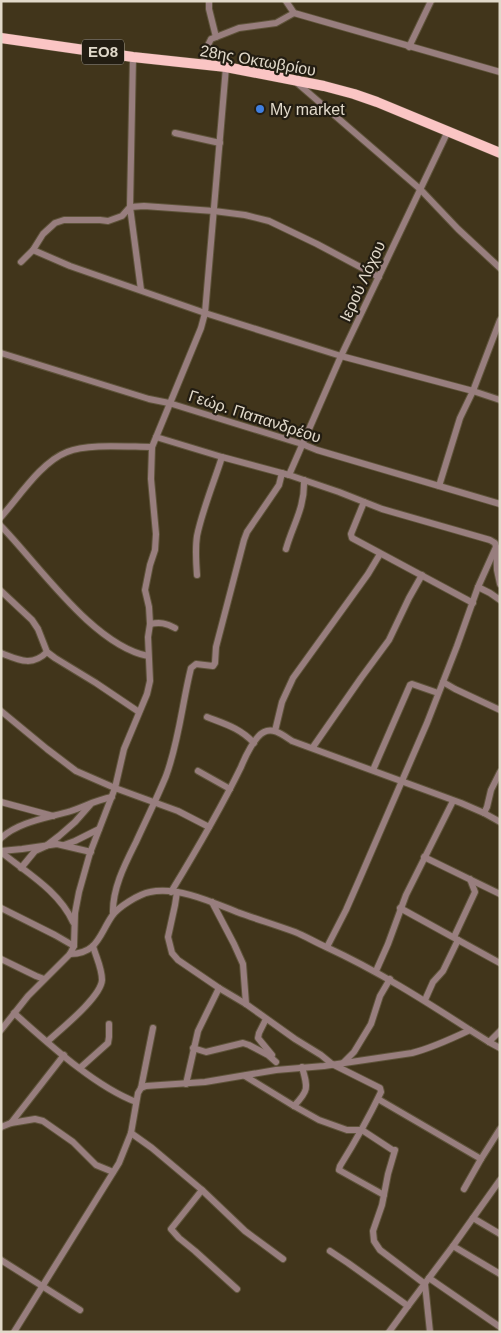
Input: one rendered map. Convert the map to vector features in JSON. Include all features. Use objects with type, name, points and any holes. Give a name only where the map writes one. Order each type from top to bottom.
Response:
[{"type":"main road","name":"28ης Οκτωβρίου","points":[[1,38],[226,67],[294,80],[354,94],[401,111],[500,153]]},
{"type":"street","points":[[209,1],[209,9],[216,37]]},
{"type":"street","points":[[286,1],[294,14],[500,72]]},
{"type":"street","points":[[409,47],[431,1]]},
{"type":"street","points":[[204,65],[205,51],[211,39],[239,28],[276,23],[294,14]]},
{"type":"street","points":[[133,56],[130,207],[141,290]]},
{"type":"street","points":[[1,1030],[44,978],[70,954],[74,946],[75,913],[90,852],[115,788],[124,749],[147,694],[150,681],[148,637],[150,624],[145,590],[155,550],[156,534],[151,479],[152,447],[201,328],[205,313],[226,67]]},
{"type":"street","points":[[294,80],[420,189],[458,229],[500,268]]},
{"type":"street","name":"Ιερού Λόχου","points":[[155,802],[171,759],[191,668],[196,664],[212,666],[214,663],[216,646],[247,532],[279,486],[302,444],[341,356],[448,131]]},
{"type":"street","points":[[175,133],[220,143]]},
{"type":"street","points":[[21,262],[54,223],[64,220],[108,221],[122,216],[130,207],[144,206],[214,211],[245,215],[269,221],[379,277]]},
{"type":"street","points":[[32,250],[70,266],[205,313],[341,356],[500,400]]},
{"type":"street","points":[[439,486],[460,418],[473,391],[500,320]]},
{"type":"street","name":"Γεώρ. Παπανδρέου","points":[[1,353],[500,504]]},
{"type":"street","points":[[156,437],[286,474],[427,523],[490,540],[496,543],[498,547],[500,584]]},
{"type":"street","points":[[1,517],[35,476],[60,454],[81,448],[152,447]]},
{"type":"street","points":[[198,575],[196,558],[197,537],[222,457]]},
{"type":"street","points":[[286,549],[302,506],[305,492],[304,480]]},
{"type":"street","points":[[364,502],[351,534],[352,538],[473,603]]},
{"type":"street","points":[[1,526],[64,597],[89,621],[118,644],[137,654],[148,656]]},
{"type":"street","points":[[327,947],[353,894],[402,781],[443,682],[478,587],[498,547]]},
{"type":"street","points":[[275,731],[282,702],[293,678],[368,574],[380,554]]},
{"type":"street","points":[[313,748],[389,640],[422,576]]},
{"type":"street","points":[[478,587],[500,600]]},
{"type":"street","points":[[1,591],[32,620],[48,652],[139,712]]},
{"type":"street","points":[[150,624],[157,622],[166,623],[175,628]]},
{"type":"street","points":[[1,653],[31,662],[48,652]]},
{"type":"street","points":[[443,682],[500,710]]},
{"type":"street","points":[[373,770],[410,685],[412,684],[438,693]]},
{"type":"street","points":[[1,711],[76,771],[115,788],[178,810],[209,827]]},
{"type":"street","points":[[207,717],[241,731],[254,743]]},
{"type":"street","points":[[384,1195],[340,1170],[340,1166],[378,1099],[381,1092],[380,1088],[332,1064],[246,1004],[178,960],[172,953],[168,937],[176,905],[174,892],[246,756],[262,733],[268,730],[275,731],[292,740],[484,813],[500,822]]},
{"type":"street","points":[[198,770],[230,789]]},
{"type":"street","points":[[484,813],[491,790],[500,772]]},
{"type":"street","points":[[1,838],[14,829],[99,799],[112,797]]},
{"type":"street","points":[[376,972],[400,908],[453,801]]},
{"type":"street","points":[[1,802],[53,816]]},
{"type":"street","points":[[21,868],[35,851],[46,846],[75,822],[93,802]]},
{"type":"street","points":[[113,914],[114,897],[122,872],[155,802]]},
{"type":"street","points":[[1,852],[63,845],[75,842],[99,829]]},
{"type":"street","points":[[63,845],[90,852]]},
{"type":"street","points":[[1,852],[45,886],[67,911],[74,926]]},
{"type":"street","points":[[424,857],[500,894]]},
{"type":"street","points":[[425,1000],[433,982],[443,971],[475,892],[470,879]]},
{"type":"street","points":[[70,954],[80,954],[93,946],[113,914],[131,900],[148,892],[174,892],[212,902],[295,932],[348,957],[390,979],[500,1048]]},
{"type":"street","points":[[212,902],[243,964],[246,1004]]},
{"type":"street","points":[[1,908],[74,946]]},
{"type":"street","points":[[400,908],[500,963]]},
{"type":"street","points":[[48,1041],[84,1007],[100,988],[102,980],[100,967],[93,946]]},
{"type":"street","points":[[1,959],[44,978]]},
{"type":"street","points":[[342,1064],[354,1052],[372,1024],[380,996],[390,979]]},
{"type":"street","points":[[186,1084],[198,1031],[219,988]]},
{"type":"street","points":[[14,1013],[80,1068],[117,1093],[136,1102]]},
{"type":"street","points":[[266,1019],[258,1034],[258,1038],[273,1056],[276,1062],[276,1070]]},
{"type":"street","points":[[80,1068],[108,1043],[110,1038],[109,1024]]},
{"type":"street","points":[[14,1332],[119,1163],[131,1133],[153,1028]]},
{"type":"street","points":[[141,1088],[155,1085],[186,1084],[276,1070],[342,1064],[421,1051],[470,1030]]},
{"type":"street","points":[[489,1042],[500,1031]]},
{"type":"street","points":[[194,1048],[206,1052],[243,1043],[276,1062]]},
{"type":"street","points":[[11,1123],[64,1055]]},
{"type":"street","points":[[294,1106],[305,1093],[307,1085],[302,1067]]},
{"type":"street","points":[[245,1076],[319,1120],[347,1130],[362,1130],[395,1150],[382,1205],[373,1231],[374,1241],[380,1250],[500,1327]]},
{"type":"street","points":[[378,1099],[481,1158]]},
{"type":"street","points":[[1,1127],[11,1123],[36,1119],[43,1121],[73,1142],[96,1165],[114,1172]]},
{"type":"street","points":[[464,1189],[500,1128]]},
{"type":"street","points":[[131,1133],[202,1190],[245,1231],[283,1259]]},
{"type":"street","points":[[389,1332],[500,1180]]},
{"type":"street","points":[[202,1190],[171,1229],[237,1290]]},
{"type":"street","points":[[473,1218],[500,1234]]},
{"type":"street","points":[[453,1246],[500,1274]]},
{"type":"street","points":[[330,1251],[408,1306]]},
{"type":"street","points":[[1,1260],[80,1310]]},
{"type":"street","points":[[427,1281],[430,1332]]},
{"type":"place","name":"My market","points":[[260,109]]}]
